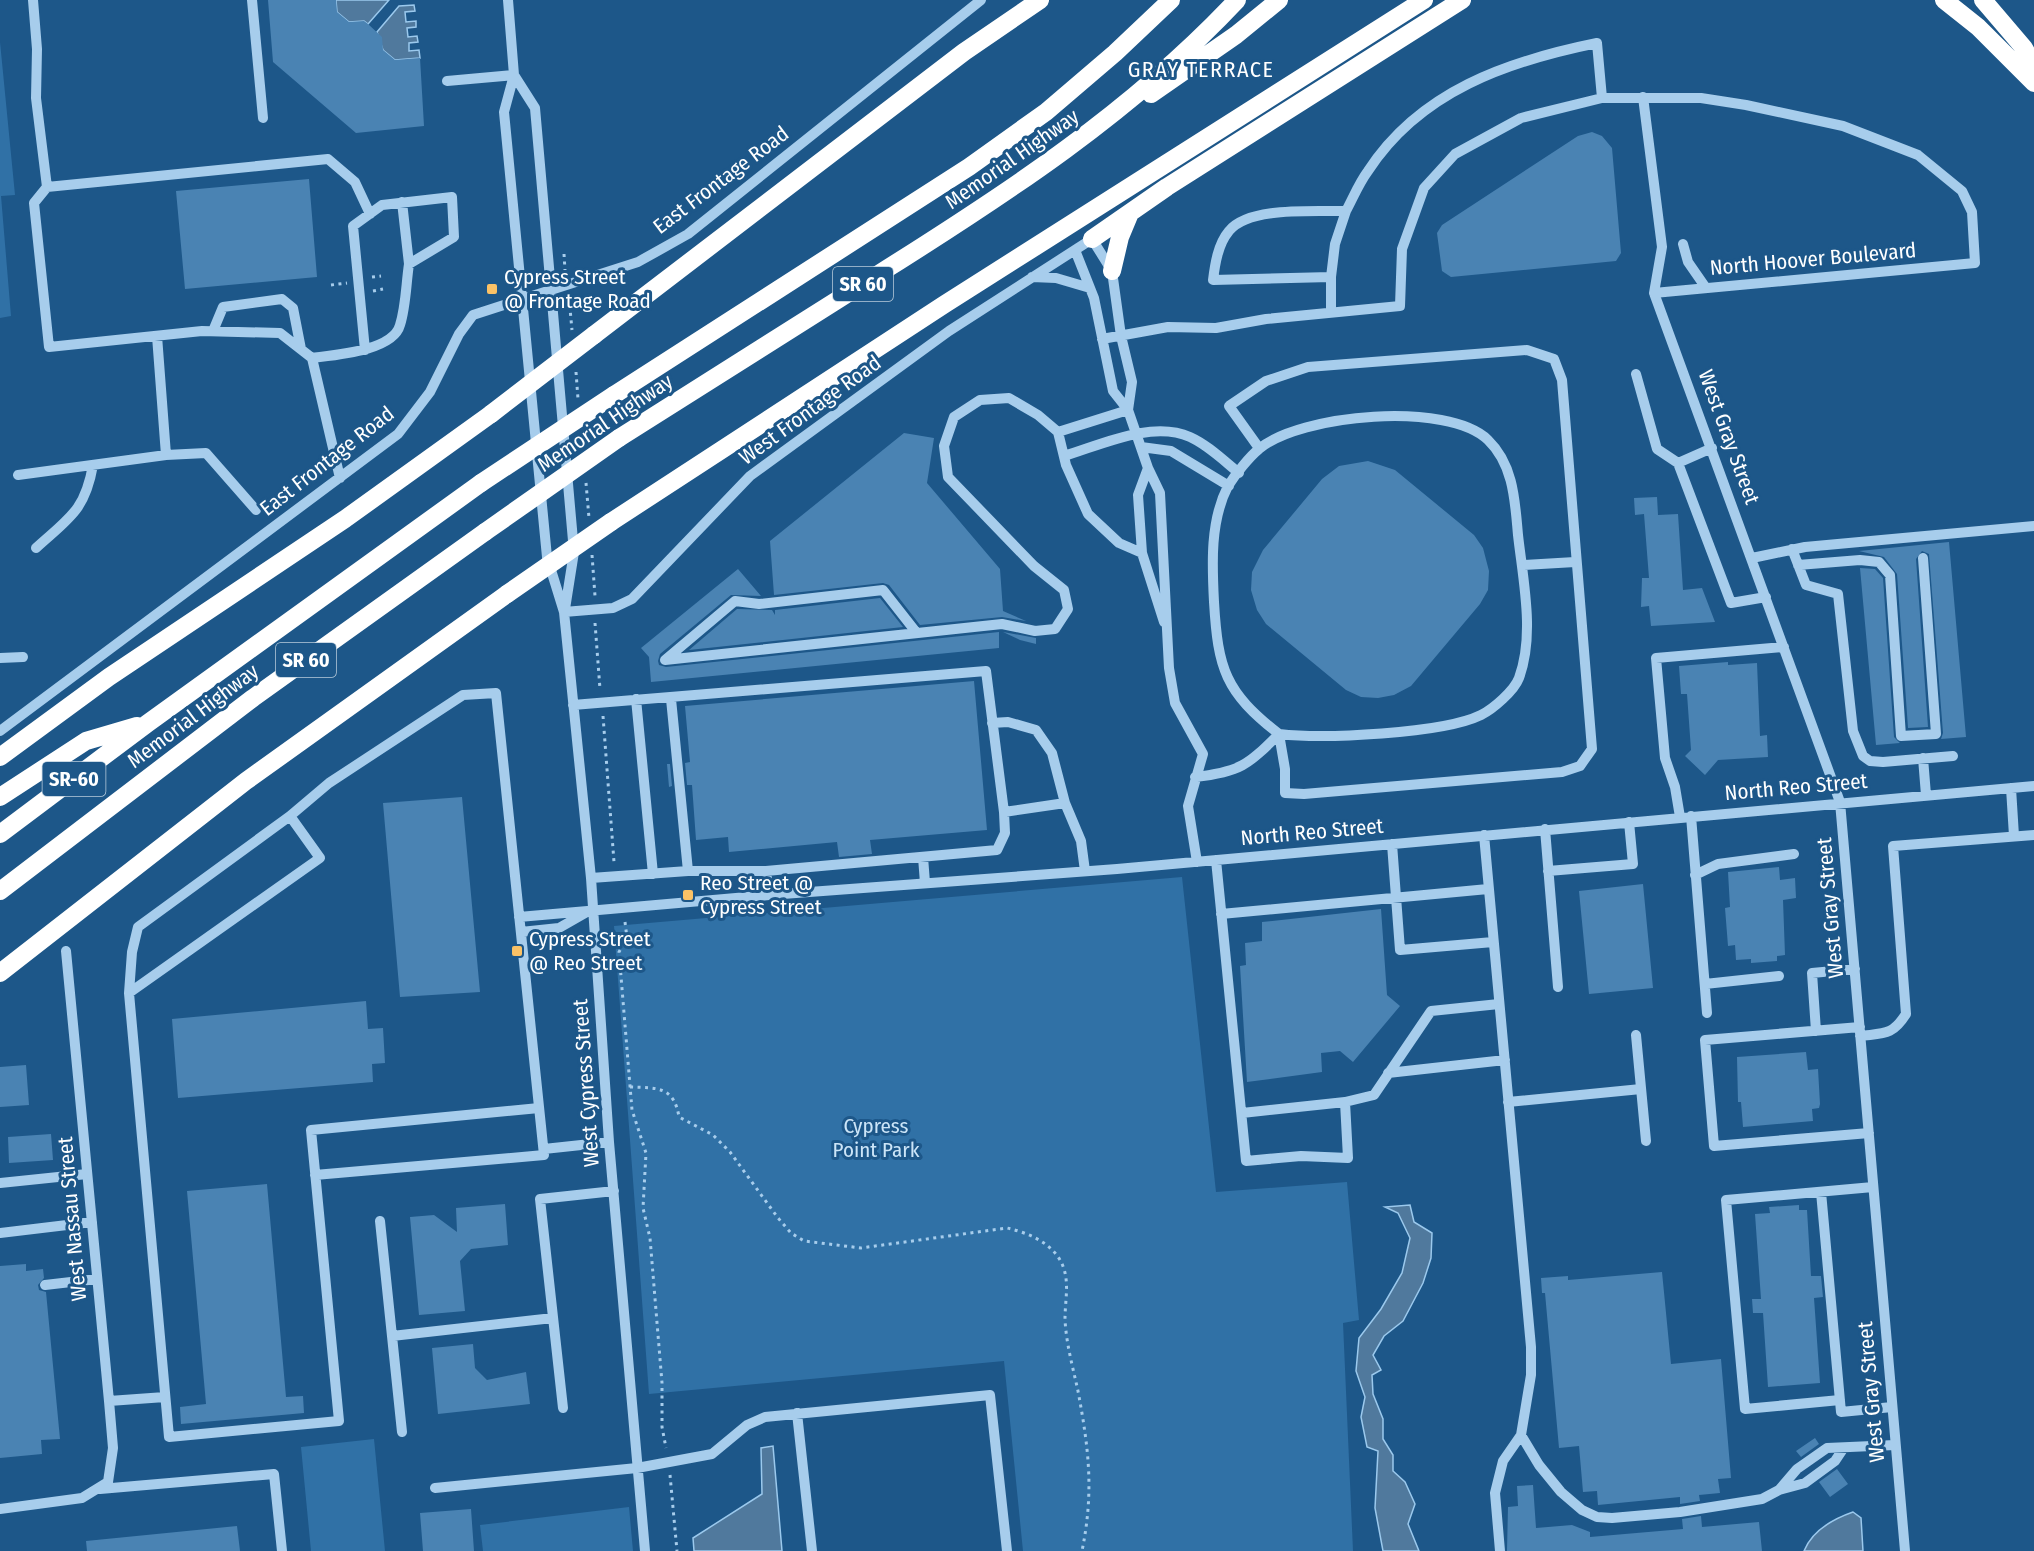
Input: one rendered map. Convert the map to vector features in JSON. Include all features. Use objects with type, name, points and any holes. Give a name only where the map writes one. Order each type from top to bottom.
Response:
[{"type":"highway","points":[[0,757],[109,677],[345,519],[491,414],[963,52],[1040,0]]},
{"type":"highway","name":"Memorial Highway","points":[[0,834],[148,723],[481,483],[989,153],[1046,112],[1115,53],[1171,0]]},
{"type":"highway","name":"Memorial Highway","points":[[0,891],[253,698],[619,438],[1006,194],[1103,123],[1203,36],[1238,0]]},
{"type":"highway","points":[[1103,123],[1171,82],[1280,0]]},
{"type":"highway","points":[[0,973],[246,781],[611,522],[895,336],[1424,0]]},
{"type":"highway","points":[[1092,239],[1462,0]]},
{"type":"highway","points":[[1944,0],[1978,27],[2034,83]]},
{"type":"highway","points":[[1983,0],[2024,48],[2034,66]]},
{"type":"highway","points":[[1112,271],[1120,237],[1130,213]]},
{"type":"highway","name":"Memorial Highway","points":[[0,797],[86,741],[148,723]]},
{"type":"street","points":[[33,0],[37,49],[36,98],[47,187]]},
{"type":"street","points":[[252,0],[263,118]]},
{"type":"street","name":"West Cypress Street","points":[[507,0],[514,75],[504,112],[547,557],[564,612],[591,878],[591,911],[609,1142],[645,1551]]},
{"type":"street","name":"East Frontage Road","points":[[3,728],[398,434],[413,418],[430,392],[464,324],[473,315],[638,262],[688,234],[981,0]]},
{"type":"street","points":[[1331,312],[1330,277],[1335,244],[1346,211],[1368,170],[1409,123],[1453,91],[1499,68],[1555,51],[1597,43],[1602,98]]},
{"type":"street","points":[[447,81],[514,75]]},
{"type":"street","name":"West Cypress Street","points":[[514,75],[535,108],[574,552],[564,612]]},
{"type":"street","points":[[1102,339],[1168,327],[1216,328],[1331,312],[1400,306],[1402,249],[1424,188],[1455,154],[1521,118],[1602,98],[1643,97],[1662,247],[1654,293]]},
{"type":"street","name":"North Hoover Boulevard","points":[[1643,97],[1701,98],[1746,105],[1843,126],[1918,154],[1962,191],[1972,212],[1975,263],[1654,293]]},
{"type":"street","points":[[340,478],[312,358],[280,333],[213,331],[49,347],[33,203],[47,187],[328,159],[355,182],[370,214]]},
{"type":"street","points":[[364,350],[353,226],[382,205],[452,197],[454,237],[409,264]]},
{"type":"street","points":[[312,358],[364,350],[382,344],[400,328],[409,264],[402,202]]},
{"type":"street","points":[[1330,277],[1213,280],[1216,259],[1229,230],[1262,213],[1346,211]]},
{"type":"street","points":[[1092,239],[1112,271],[1120,336],[1131,382],[1128,410]]},
{"type":"street","name":"West Frontage Road","points":[[564,612],[613,608],[632,599],[750,476],[949,331],[1092,239]]},
{"type":"street","points":[[1683,244],[1688,262],[1706,288]]},
{"type":"street","points":[[1075,250],[1090,288],[1113,391],[1128,410],[1148,468],[1160,493],[1169,668],[1175,703],[1203,754],[1188,806],[1197,862]]},
{"type":"street","points":[[1032,277],[1056,278],[1090,288]]},
{"type":"street","name":"West Gray Street","points":[[1654,293],[1840,802],[1905,1551]]},
{"type":"street","points":[[213,331],[223,307],[282,299],[293,308],[301,349]]},
{"type":"street","points":[[157,336],[166,455]]},
{"type":"street","points":[[1259,448],[1229,406],[1266,381],[1308,367],[1527,350],[1554,359],[1562,380],[1592,749],[1580,766],[1562,772],[1304,794],[1285,793],[1286,769],[1279,734]]},
{"type":"street","points":[[1636,374],[1657,449],[1678,463],[1731,603],[1766,597]]},
{"type":"street","points":[[916,632],[884,590],[759,604],[735,601],[665,660],[1002,624],[1035,631],[1054,629],[1068,609],[1064,590],[1034,566],[948,477],[944,446],[954,417],[980,400],[1009,398],[1038,415],[1058,432],[1076,492],[1088,514],[1119,543],[1142,553]]},
{"type":"street","points":[[1058,432],[1128,410]]},
{"type":"street","points":[[1398,415],[1456,422],[1487,439],[1504,462],[1513,490],[1528,626],[1518,680],[1502,699],[1481,715],[1441,726],[1310,737],[1279,734],[1253,714],[1233,690],[1221,665],[1216,639],[1212,562],[1218,516],[1229,486],[1259,448],[1294,431],[1322,423],[1398,415]]},
{"type":"street","points":[[1064,456],[1136,435],[1172,431],[1191,438],[1239,473]]},
{"type":"street","points":[[1141,447],[1171,451],[1229,486]]},
{"type":"street","points":[[1678,463],[1712,448]]},
{"type":"street","points":[[18,475],[166,455],[206,453],[256,510]]},
{"type":"street","points":[[36,548],[80,509],[89,487],[93,465]]},
{"type":"street","points":[[1148,468],[1138,495],[1142,553],[1169,638]]},
{"type":"street","points":[[1752,558],[1792,549],[2034,526]]},
{"type":"street","points":[[1792,549],[1806,585],[1838,594],[1853,731],[1863,756],[1870,761],[1883,762],[1953,756]]},
{"type":"street","points":[[1798,565],[1860,560],[1879,561],[1890,575],[1900,736],[1936,734],[1923,558]]},
{"type":"street","points":[[1522,565],[1575,561]]},
{"type":"street","points":[[1707,1013],[1695,875],[1685,816],[1665,758],[1656,658],[1784,647]]},
{"type":"street","points":[[0,658],[23,657]]},
{"type":"street","points":[[573,705],[636,699],[670,699],[986,671],[1004,812],[1005,833],[997,850],[766,871],[688,871],[591,878]]},
{"type":"street","points":[[315,1175],[544,1155],[496,693],[463,695],[329,783],[290,816],[138,927],[132,952],[129,993],[169,1437],[339,1421],[315,1175],[311,1130],[539,1108]]},
{"type":"street","points":[[636,699],[653,874]]},
{"type":"street","points":[[670,699],[688,871]]},
{"type":"street","points":[[0,716],[3,728]]},
{"type":"street","points":[[992,723],[1008,722],[1036,730],[1052,753],[1065,803],[1082,841],[1085,872]]},
{"type":"street","points":[[1195,777],[1228,773],[1252,761],[1279,734]]},
{"type":"street","points":[[1923,758],[1926,795]]},
{"type":"street","name":"North Reo Street","points":[[519,917],[769,894],[1085,872],[2034,786]]},
{"type":"street","points":[[2011,788],[2014,836]]},
{"type":"street","points":[[1004,812],[1065,803]]},
{"type":"street","points":[[129,993],[320,858],[290,816]]},
{"type":"street","points":[[1548,871],[1633,864],[1629,822]]},
{"type":"street","points":[[1545,829],[1558,987]]},
{"type":"street","points":[[1484,835],[1531,1347],[1531,1375],[1521,1435],[1503,1461],[1495,1493],[1500,1551]]},
{"type":"street","points":[[1869,1133],[1714,1146],[1705,1040],[1816,1031],[1891,1032],[1898,1028],[1906,1014],[1893,846],[2034,835]]},
{"type":"street","points":[[1392,844],[1400,950],[1493,942]]},
{"type":"street","points":[[1695,875],[1718,864],[1794,854]]},
{"type":"street","points":[[923,857],[925,883]]},
{"type":"street","points":[[1216,860],[1246,1161],[1301,1156],[1348,1158],[1345,1102]]},
{"type":"street","points":[[766,871],[769,894]]},
{"type":"street","points":[[1221,915],[1488,889]]},
{"type":"street","points":[[521,932],[559,928],[591,911]]},
{"type":"street","name":"West Nassau Street","points":[[66,951],[113,1448],[104,1486]]},
{"type":"street","points":[[1816,1031],[1812,974],[1855,969]]},
{"type":"street","points":[[1705,984],[1779,976]]},
{"type":"street","points":[[1242,1113],[1345,1102],[1374,1095],[1431,1011],[1499,1005]]},
{"type":"street","points":[[1636,1035],[1646,1141]]},
{"type":"street","points":[[1388,1072],[1504,1059]]},
{"type":"street","points":[[1508,1102],[1641,1089]]},
{"type":"street","points":[[544,1149],[609,1142]]},
{"type":"street","points":[[0,1183],[87,1174]]},
{"type":"street","points":[[1840,1400],[1745,1409],[1726,1200],[1873,1187]]},
{"type":"street","points":[[563,1408],[540,1199],[614,1191]]},
{"type":"street","points":[[1821,1192],[1841,1412],[1892,1407]]},
{"type":"street","points":[[380,1221],[402,1432]]},
{"type":"street","points":[[0,1233],[92,1222]]},
{"type":"street","points":[[45,1285],[98,1279]]},
{"type":"street","points":[[392,1336],[553,1318]]},
{"type":"street","points":[[435,1488],[637,1468],[712,1454],[747,1425],[765,1417],[990,1395],[1007,1551]]},
{"type":"street","points":[[109,1401],[165,1397]]},
{"type":"street","points":[[797,1413],[812,1551]]},
{"type":"street","points":[[1521,1435],[1539,1465],[1561,1492],[1582,1510],[1597,1517],[1680,1512],[1746,1504],[1779,1490],[1805,1484],[1835,1461],[1843,1449]]},
{"type":"street","points":[[1779,1490],[1797,1469],[1827,1448],[1895,1445]]},
{"type":"street","points":[[0,1509],[82,1498],[104,1486],[274,1474],[282,1551]]},
{"type":"path","points":[[367,278],[381,276]]},
{"type":"path","points":[[331,285],[347,283]]},
{"type":"path","points":[[368,291],[383,290]]},
{"type":"path","points":[[596,635],[601,690]]},
{"type":"path","points":[[603,714],[614,866]]},
{"type":"path","points":[[627,938],[619,952],[632,1110],[646,1153],[643,1208],[650,1238],[662,1383],[662,1427],[666,1446]]},
{"type":"path","points":[[630,1087],[653,1088],[668,1093],[677,1102],[679,1117],[713,1135],[730,1152],[778,1218],[791,1233],[804,1241],[861,1248],[1007,1228],[1025,1232],[1044,1242],[1064,1268],[1065,1318],[1090,1473],[1089,1514],[1082,1551]]},
{"type":"path","points":[[670,1475],[677,1551]]},
{"type":"green space","points":[[0,42],[15,195],[1,196],[11,316],[0,318]]},
{"type":"green space","name":"Cypress Point Park","points":[[1182,877],[1216,1192],[1347,1182],[1359,1320],[1343,1323],[1353,1551],[1023,1551],[1004,1361],[649,1394],[614,926]]},
{"type":"green space","points":[[374,1439],[385,1551],[311,1551],[301,1447]]},
{"type":"green space","points":[[629,1507],[633,1551],[483,1551],[480,1525]]},
{"type":"shaded area","points":[[336,0],[389,0],[368,24],[364,21],[349,22],[337,12]]},
{"type":"shaded area","points":[[414,5],[415,11],[405,12],[406,22],[416,21],[416,27],[407,28],[408,37],[417,36],[418,42],[409,43],[409,51],[419,50],[420,58],[395,60],[383,50],[377,32],[399,6]]},
{"type":"shaded area","points":[[1410,1205],[1414,1222],[1432,1233],[1431,1258],[1423,1283],[1403,1321],[1384,1336],[1373,1355],[1381,1370],[1372,1375],[1373,1394],[1383,1419],[1383,1439],[1393,1455],[1393,1471],[1405,1482],[1415,1504],[1408,1524],[1419,1551],[1383,1551],[1375,1508],[1378,1451],[1367,1447],[1361,1417],[1365,1397],[1356,1371],[1359,1338],[1381,1309],[1402,1273],[1410,1238],[1398,1213],[1385,1207]]},
{"type":"shaded area","points":[[773,1446],[782,1551],[694,1551],[693,1538],[762,1494],[761,1448]]},
{"type":"shaded area","points":[[1853,1512],[1861,1518],[1863,1551],[1804,1551],[1812,1537],[1824,1527]]},
{"type":"building","points":[[268,0],[336,0],[337,12],[349,22],[364,21],[368,24],[382,37],[383,50],[395,60],[420,58],[424,126],[356,133],[273,62]]},
{"type":"building","points":[[1592,132],[1602,136],[1612,148],[1621,253],[1616,261],[1451,277],[1442,271],[1437,233],[1442,225],[1578,136]]},
{"type":"building","points":[[309,179],[317,277],[185,289],[176,191]]},
{"type":"building","points":[[904,433],[934,438],[927,483],[1000,569],[1003,611],[1026,621],[1002,617],[920,625],[889,585],[883,583],[774,595],[770,541]]},
{"type":"building","points":[[1368,461],[1395,470],[1474,535],[1483,548],[1489,571],[1488,590],[1480,604],[1411,686],[1394,695],[1378,698],[1361,697],[1346,690],[1266,624],[1257,610],[1251,590],[1252,572],[1263,550],[1322,479],[1339,466]]},
{"type":"building","points":[[1657,497],[1658,515],[1678,514],[1683,590],[1702,588],[1715,622],[1651,626],[1649,606],[1641,607],[1642,578],[1649,578],[1644,514],[1635,515],[1634,498]]},
{"type":"building","points":[[1949,542],[1966,737],[1941,739],[1943,733],[1929,554],[1922,551],[1916,559],[1928,727],[1908,728],[1897,574],[1884,557],[1859,551]]},
{"type":"building","points":[[1860,568],[1875,569],[1883,578],[1894,737],[1900,743],[1876,745]]},
{"type":"building","points":[[738,569],[761,596],[731,595],[660,654],[659,665],[666,667],[999,632],[999,648],[651,682],[649,657],[641,648]]},
{"type":"building","points":[[880,598],[903,627],[689,650],[737,609],[772,610],[775,615],[775,610]]},
{"type":"building","points":[[1003,632],[1036,638],[1036,644],[1020,640]]},
{"type":"building","points":[[1728,662],[1728,665],[1757,663],[1760,736],[1767,735],[1768,757],[1718,760],[1705,775],[1685,756],[1691,750],[1687,694],[1681,694],[1679,666]]},
{"type":"building","points":[[974,681],[987,830],[870,840],[872,854],[839,857],[837,842],[729,852],[728,837],[696,840],[692,785],[687,785],[685,763],[690,762],[685,706]]},
{"type":"building","points":[[667,764],[670,764],[672,786],[669,787]]},
{"type":"building","points":[[462,797],[480,992],[400,997],[383,803]]},
{"type":"building","points":[[1779,867],[1780,880],[1795,878],[1796,898],[1783,900],[1785,955],[1777,956],[1777,961],[1751,963],[1751,959],[1736,960],[1735,945],[1728,946],[1725,908],[1730,907],[1728,872]]},
{"type":"building","points":[[1643,884],[1653,988],[1589,994],[1579,891]]},
{"type":"building","points":[[1381,909],[1387,995],[1400,1006],[1353,1062],[1340,1051],[1321,1053],[1322,1072],[1247,1082],[1240,966],[1246,965],[1245,943],[1262,941],[1262,922]]},
{"type":"building","points":[[366,1001],[368,1029],[383,1028],[385,1063],[372,1064],[373,1082],[178,1098],[172,1019]]},
{"type":"building","points":[[1806,1052],[1808,1070],[1818,1069],[1820,1104],[1819,1108],[1812,1109],[1813,1121],[1743,1127],[1741,1102],[1738,1102],[1737,1057]]},
{"type":"building","points":[[26,1065],[29,1105],[0,1107],[0,1067]]},
{"type":"building","points":[[51,1134],[53,1160],[9,1163],[8,1137]]},
{"type":"building","points":[[267,1184],[286,1397],[303,1396],[304,1413],[181,1424],[180,1407],[206,1404],[187,1191]]},
{"type":"building","points":[[505,1204],[508,1245],[471,1249],[460,1261],[465,1311],[419,1315],[410,1217],[434,1215],[457,1232],[456,1208]]},
{"type":"building","points":[[1799,1205],[1799,1210],[1807,1210],[1811,1276],[1821,1276],[1823,1297],[1814,1298],[1820,1383],[1768,1387],[1763,1313],[1753,1313],[1752,1299],[1761,1299],[1755,1214],[1770,1213],[1769,1207]]},
{"type":"building","points":[[26,1264],[26,1271],[43,1269],[44,1278],[38,1285],[39,1290],[46,1292],[60,1439],[41,1440],[42,1454],[0,1458],[0,1266]]},
{"type":"building","points":[[1662,1272],[1671,1364],[1721,1359],[1731,1478],[1718,1479],[1720,1493],[1699,1495],[1700,1501],[1680,1504],[1680,1497],[1598,1505],[1597,1491],[1583,1492],[1579,1446],[1559,1448],[1545,1293],[1542,1293],[1541,1278],[1568,1276],[1568,1280]]},
{"type":"building","points":[[473,1344],[475,1368],[487,1380],[526,1372],[530,1404],[438,1414],[432,1348]]},
{"type":"building","points":[[1815,1438],[1819,1444],[1801,1457],[1796,1451]]},
{"type":"building","points":[[1837,1469],[1848,1484],[1830,1497],[1819,1482]]},
{"type":"building","points":[[1533,1485],[1536,1528],[1572,1525],[1590,1532],[1590,1537],[1683,1529],[1682,1519],[1701,1516],[1702,1527],[1759,1522],[1762,1551],[1507,1551],[1508,1507],[1518,1506],[1517,1486]]},
{"type":"building","points":[[471,1509],[474,1551],[423,1551],[420,1513]]},
{"type":"building","points":[[237,1526],[240,1551],[87,1551],[86,1541]]},
{"type":"place","name":"Cypress Street @ Frontage Road","points":[[492,289]]},
{"type":"place","name":"Reo Street @ Cypress Street","points":[[688,895]]},
{"type":"place","name":"Cypress Street @ Reo Street","points":[[517,951]]},
{"type":"district","name":"GRAY TERRACE","points":[[1201,69]]}]
